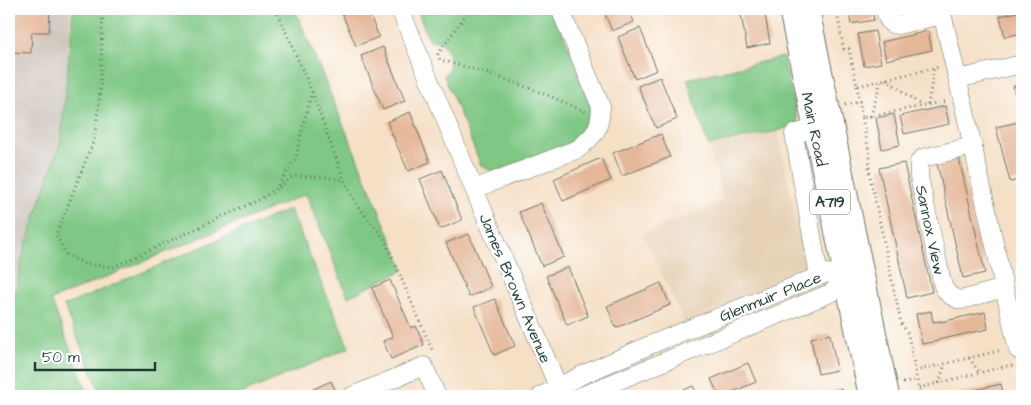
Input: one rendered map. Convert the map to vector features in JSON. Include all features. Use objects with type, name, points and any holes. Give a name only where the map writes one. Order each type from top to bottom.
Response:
[{"type":"main road","name":"Main Road","points":[[790,9],[815,128],[850,275],[888,396]]},
{"type":"main road","name":"Main Road","points":[[808,9],[870,396]]},
{"type":"street","name":"James Brown Avenue","points":[[400,9],[560,391]]},
{"type":"street","points":[[474,189],[578,149],[591,138],[596,130],[600,119],[601,107],[560,9]]},
{"type":"street","points":[[885,9],[889,22],[892,24],[941,12],[973,146],[1004,288],[1016,354]]},
{"type":"street","points":[[956,71],[1022,64]]},
{"type":"street","points":[[815,128],[794,134],[819,276]]},
{"type":"street","name":"Sannox View","points":[[973,146],[923,158],[919,162],[919,177],[943,286],[946,292],[950,296],[961,300],[1004,288]]},
{"type":"street","name":"Glenmuir Place","points":[[541,396],[560,391],[650,344],[819,276],[828,273],[850,275]]},
{"type":"street","name":"Glenmuir Place","points":[[580,396],[833,292],[850,275]]},
{"type":"street","points":[[352,396],[424,366],[437,396]]},
{"type":"path","points":[[104,9],[100,94],[94,140],[56,234],[66,254],[84,264],[113,267],[261,199],[294,176],[344,180]]},
{"type":"path","points":[[276,9],[312,92],[344,180],[357,205],[384,240],[434,353]]},
{"type":"path","points":[[470,9],[438,54],[440,60],[478,70],[518,84],[600,119]]},
{"type":"path","points":[[836,9],[844,49],[849,50],[857,86],[870,156],[869,171],[902,323],[908,334],[920,396]]},
{"type":"path","points":[[857,86],[934,68],[956,71]]},
{"type":"path","points":[[928,105],[934,68]]},
{"type":"path","points":[[886,79],[922,106]]},
{"type":"path","points":[[871,116],[881,80]]},
{"type":"path","points":[[276,188],[296,157],[312,92]]},
{"type":"path","points":[[862,118],[962,98]]},
{"type":"path","points":[[915,371],[969,358],[1016,354]]},
{"type":"path","points":[[918,388],[1006,366],[1016,354]]},
{"type":"path","points":[[969,358],[980,373]]},
{"type":"path","points":[[939,383],[946,364]]},
{"type":"shaded area","points":[[9,9],[71,9],[61,140],[25,248],[9,320]]},
{"type":"shaded area","points":[[778,131],[807,270],[684,323],[643,234],[724,200],[708,145]]},
{"type":"green space","points":[[73,9],[295,9],[404,270],[348,297],[306,194],[51,300],[89,396],[9,396],[9,320],[25,248],[61,140]]},
{"type":"green space","points":[[417,9],[553,9],[591,103],[586,123],[575,141],[493,172],[481,165],[444,76],[449,69],[450,59],[446,48],[441,42],[429,40]]},
{"type":"green space","points":[[783,57],[798,123],[778,131],[708,145],[687,79]]},
{"type":"green space","points":[[290,209],[349,348],[236,396],[102,396],[64,306]]},
{"type":"building","points":[[9,9],[50,9],[49,32],[32,32],[31,53],[9,52]]},
{"type":"building","points":[[340,9],[367,9],[379,37],[356,46]]},
{"type":"building","points":[[603,9],[629,9],[634,22],[612,31]]},
{"type":"building","points":[[740,9],[764,9],[770,43],[747,48]]},
{"type":"building","points":[[848,9],[872,9],[874,20],[851,24]]},
{"type":"building","points":[[1022,11],[1022,33],[1005,37],[1000,16]]},
{"type":"building","points":[[640,28],[657,70],[635,79],[618,37]]},
{"type":"building","points":[[875,31],[881,63],[864,66],[858,34]]},
{"type":"building","points":[[928,31],[932,50],[886,60],[882,42]]},
{"type":"building","points":[[383,47],[405,101],[383,110],[361,56]]},
{"type":"building","points":[[660,77],[677,119],[656,128],[638,86]]},
{"type":"building","points":[[1022,85],[1022,108],[1019,109],[1013,86]]},
{"type":"building","points":[[945,106],[949,124],[904,134],[900,116]]},
{"type":"building","points":[[410,112],[430,162],[408,171],[387,122]]},
{"type":"building","points":[[894,114],[900,145],[882,149],[876,118]]},
{"type":"building","points":[[1019,122],[1022,134],[1022,179],[1010,182],[996,127]]},
{"type":"building","points":[[661,134],[670,157],[622,176],[613,153]]},
{"type":"building","points":[[601,158],[611,180],[563,201],[554,179]]},
{"type":"building","points":[[959,158],[985,273],[963,278],[937,163]]},
{"type":"building","points":[[904,163],[932,292],[907,298],[879,168]]},
{"type":"building","points":[[442,170],[462,220],[440,229],[420,179]]},
{"type":"building","points":[[1022,192],[1022,205],[1019,193]]},
{"type":"building","points":[[541,203],[564,257],[542,266],[519,212]]},
{"type":"building","points":[[469,234],[491,287],[469,297],[446,243]]},
{"type":"building","points":[[568,267],[588,316],[567,325],[546,276]]},
{"type":"building","points":[[390,280],[411,328],[416,326],[424,345],[391,359],[383,341],[393,337],[372,288]]},
{"type":"building","points":[[661,283],[670,305],[616,328],[607,306]]},
{"type":"building","points":[[495,299],[515,346],[494,355],[474,307]]},
{"type":"building","points":[[931,311],[933,322],[941,322],[985,312],[988,329],[922,344],[916,314]]},
{"type":"building","points":[[830,334],[837,370],[818,374],[811,338]]},
{"type":"building","points":[[748,363],[756,382],[719,396],[711,379]]},
{"type":"building","points":[[331,381],[338,396],[298,396]]},
{"type":"building","points":[[1001,384],[1004,396],[952,396],[952,395]]},
{"type":"building","points":[[693,386],[698,396],[670,396]]},
{"type":"building","points":[[841,389],[843,396],[818,396],[818,394]]}]
